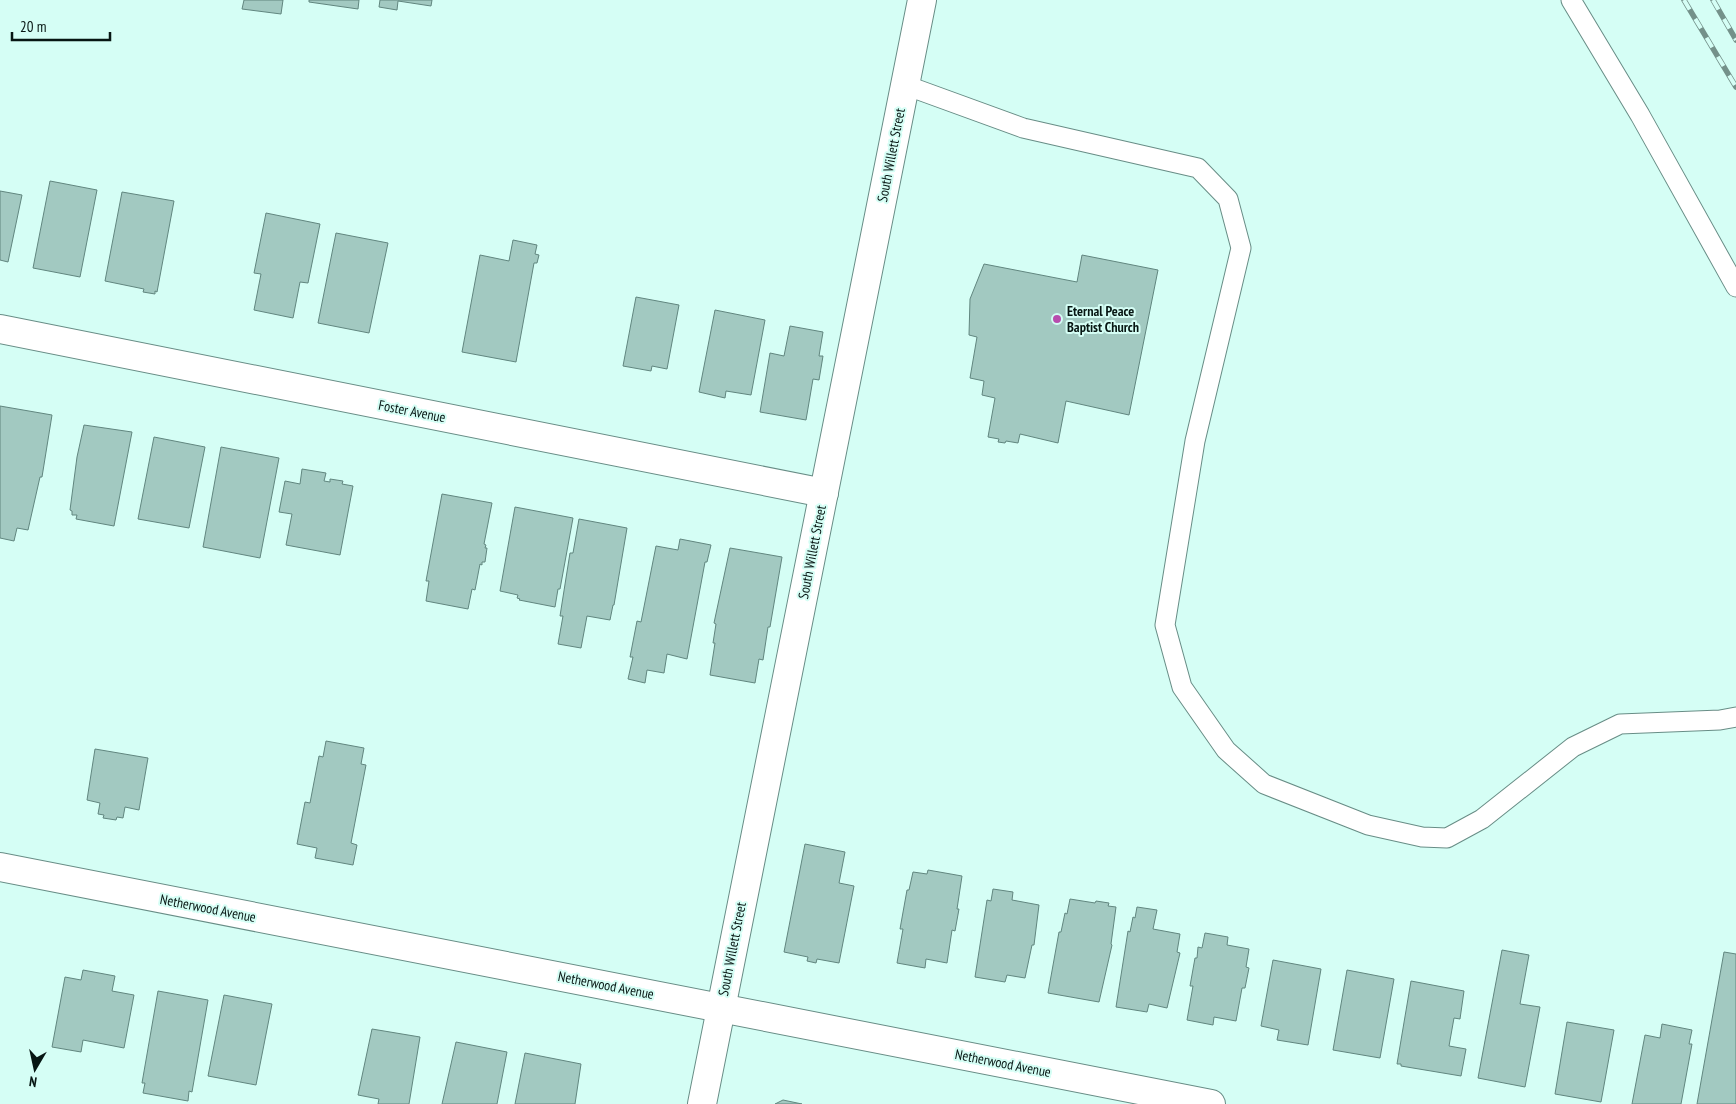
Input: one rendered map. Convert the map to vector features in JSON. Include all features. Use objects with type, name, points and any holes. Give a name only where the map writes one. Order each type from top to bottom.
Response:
[{"type":"street","name":"South Willett Street","points":[[702,1104],[922,0]]},
{"type":"street","name":"Foster Avenue","points":[[0,329],[824,492]]},
{"type":"street","name":"Netherwood Avenue","points":[[0,867],[1211,1104]]},
{"type":"lane","points":[[1571,0],[1640,115],[1736,286]]},
{"type":"lane","points":[[905,85],[1023,128],[1198,168],[1228,199],[1241,248],[1195,441],[1165,626],[1182,687],[1226,750],[1264,784],[1368,825],[1422,837],[1447,838],[1482,819],[1573,747],[1620,724],[1720,720],[1736,717]]},
{"type":"building","points":[[244,0],[283,0],[281,14],[242,9]]},
{"type":"building","points":[[309,0],[359,0],[358,9],[309,2]]},
{"type":"building","points":[[380,0],[432,0],[431,6],[398,1],[397,10],[379,7]]},
{"type":"building","points":[[50,181],[97,190],[80,277],[33,268]]},
{"type":"building","points":[[0,191],[22,195],[8,262],[0,260]]},
{"type":"building","points":[[122,192],[174,201],[157,292],[155,291],[155,294],[143,292],[144,289],[105,281]]},
{"type":"building","points":[[266,213],[320,224],[308,283],[300,282],[293,318],[254,310],[261,274],[254,273]]},
{"type":"building","points":[[336,233],[388,243],[369,333],[318,323]]},
{"type":"building","points":[[513,240],[537,245],[535,254],[539,255],[537,263],[534,263],[516,362],[462,352],[480,255],[509,261]]},
{"type":"building","points":[[1082,255],[1158,270],[1129,415],[1066,401],[1058,443],[1020,434],[1018,443],[998,442],[999,439],[988,437],[995,398],[982,395],[984,381],[970,378],[977,337],[969,335],[970,299],[984,264],[1077,282]]},
{"type":"building","points":[[636,297],[679,305],[667,369],[652,366],[651,371],[623,366]]},
{"type":"building","points":[[715,310],[765,320],[751,395],[726,391],[725,398],[699,392]]},
{"type":"building","points":[[790,326],[823,332],[819,356],[823,356],[819,380],[813,379],[806,420],[760,412],[770,353],[784,356]]},
{"type":"building","points":[[0,406],[52,415],[42,477],[40,477],[28,530],[17,528],[14,541],[0,538]]},
{"type":"building","points":[[84,425],[132,432],[114,526],[76,519],[77,515],[72,515],[70,510],[77,457]]},
{"type":"building","points":[[154,437],[205,447],[189,528],[138,519]]},
{"type":"building","points":[[221,447],[279,458],[260,558],[203,547]]},
{"type":"building","points":[[302,469],[326,473],[324,481],[330,482],[330,479],[343,481],[342,484],[353,486],[340,555],[286,545],[292,514],[279,512],[285,481],[300,484]]},
{"type":"building","points":[[442,494],[492,503],[484,544],[486,545],[485,548],[487,548],[485,562],[482,562],[482,565],[480,564],[475,590],[472,589],[468,609],[426,601],[429,581],[426,581]]},
{"type":"building","points":[[515,507],[573,518],[555,607],[519,600],[517,598],[518,595],[500,591]]},
{"type":"building","points":[[579,519],[627,528],[610,620],[587,616],[581,648],[558,644],[563,616],[560,616],[570,553],[573,553]]},
{"type":"building","points":[[680,539],[711,545],[707,562],[705,562],[687,659],[667,654],[664,673],[647,670],[645,683],[628,679],[633,657],[630,657],[637,621],[641,622],[656,546],[678,550]]},
{"type":"building","points":[[730,548],[782,557],[763,660],[759,659],[755,683],[710,675],[715,643],[713,643],[716,624],[714,623]]},
{"type":"building","points":[[326,741],[364,748],[361,764],[366,765],[351,843],[357,845],[353,865],[315,858],[317,848],[297,844],[305,802],[310,803],[319,756],[323,757]]},
{"type":"building","points":[[95,749],[148,758],[139,810],[125,807],[123,818],[117,817],[116,820],[103,818],[104,815],[98,814],[100,803],[87,800]]},
{"type":"building","points":[[805,844],[845,852],[839,883],[854,886],[839,963],[817,959],[816,963],[807,961],[808,957],[784,952]]},
{"type":"building","points":[[928,870],[962,876],[957,909],[959,909],[955,931],[952,930],[947,963],[926,959],[925,968],[897,963],[903,929],[900,929],[907,890],[909,890],[913,872],[927,874]]},
{"type":"building","points":[[993,889],[1013,892],[1012,900],[1039,905],[1034,945],[1032,945],[1025,978],[1007,975],[1005,982],[975,977],[987,900],[991,901]]},
{"type":"building","points":[[1070,899],[1109,903],[1108,906],[1116,907],[1112,945],[1099,1002],[1048,993],[1059,932],[1061,932],[1065,913],[1067,914]]},
{"type":"building","points":[[1137,907],[1157,910],[1153,929],[1180,934],[1177,952],[1180,953],[1167,1008],[1149,1004],[1147,1012],[1116,1007],[1128,931],[1130,932]]},
{"type":"building","points":[[1205,933],[1228,937],[1227,945],[1249,949],[1246,967],[1249,968],[1245,988],[1242,988],[1236,1021],[1214,1017],[1213,1025],[1187,1020],[1193,986],[1190,986],[1195,958],[1197,958],[1198,947],[1202,948]]},
{"type":"building","points":[[1502,950],[1529,955],[1520,1004],[1540,1007],[1525,1087],[1478,1078]]},
{"type":"building","points":[[1724,952],[1736,954],[1736,1104],[1697,1104]]},
{"type":"building","points":[[1273,960],[1321,969],[1308,1045],[1277,1040],[1279,1030],[1261,1026]]},
{"type":"building","points":[[83,970],[115,976],[112,991],[134,995],[124,1048],[83,1040],[81,1052],[52,1047],[65,977],[81,980]]},
{"type":"building","points":[[1347,970],[1394,979],[1380,1058],[1333,1050]]},
{"type":"building","points":[[1411,981],[1464,991],[1460,1019],[1454,1018],[1449,1046],[1466,1049],[1461,1076],[1397,1064]]},
{"type":"building","points":[[158,991],[208,1000],[192,1092],[189,1091],[188,1101],[143,1093],[145,1083],[142,1083]]},
{"type":"building","points":[[224,995],[272,1004],[256,1085],[208,1076]]},
{"type":"building","points":[[1567,1022],[1614,1030],[1601,1102],[1555,1094]]},
{"type":"building","points":[[1662,1024],[1692,1030],[1689,1044],[1692,1044],[1681,1104],[1632,1104],[1645,1035],[1660,1038]]},
{"type":"building","points":[[372,1029],[420,1037],[409,1104],[378,1104],[379,1099],[358,1095]]},
{"type":"building","points":[[456,1042],[507,1052],[497,1104],[442,1104]]},
{"type":"building","points":[[525,1053],[581,1064],[575,1104],[515,1104]]},
{"type":"building","points":[[783,1100],[802,1104],[775,1104]]},
{"type":"railway","points":[[1684,0],[1736,87]]},
{"type":"railway","points":[[1713,0],[1736,40]]},
{"type":"place","name":"Eternal Peace Baptist Church","points":[[1057,319]]}]
